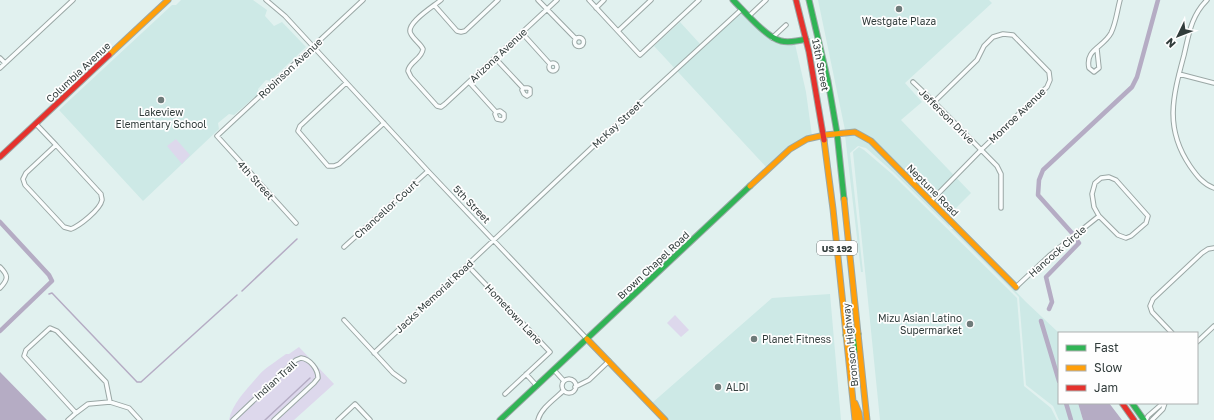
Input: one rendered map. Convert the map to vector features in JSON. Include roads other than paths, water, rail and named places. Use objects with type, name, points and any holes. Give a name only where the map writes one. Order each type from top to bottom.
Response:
[{"type":"main road","name":"Columbia Avenue","points":[[0,157],[168,0]]},
{"type":"main road","points":[[733,0],[772,38],[779,42],[788,43],[806,39]]},
{"type":"main road","name":"13th Street","points":[[796,0],[806,39],[825,135]]},
{"type":"main road","name":"13th Street","points":[[809,0],[828,81],[837,133]]},
{"type":"main road","name":"Neptune Road","points":[[825,135],[855,132],[871,141],[932,201],[1016,288]]},
{"type":"main road","name":"Bronson Highway","points":[[837,133],[867,420]]},
{"type":"main road","name":"US 192","points":[[825,135],[846,335]]},
{"type":"main road","name":"Brown Chapel Road","points":[[500,420],[787,152],[807,139],[825,135]]},
{"type":"main road","points":[[842,292],[846,299],[849,326],[853,332],[858,334]]},
{"type":"main road","points":[[846,335],[854,342],[860,357]]},
{"type":"main road","name":"Bronson Highway","points":[[846,335],[855,420]]},
{"type":"main road","name":"5th Street","points":[[586,339],[665,420]]},
{"type":"main road","points":[[852,398],[859,413],[860,420]]},
{"type":"main road","points":[[1123,404],[1134,420]]},
{"type":"main road","points":[[1133,404],[1145,420]]},
{"type":"street","points":[[0,68],[73,0]]},
{"type":"street","name":"5th Street","points":[[266,0],[275,7],[313,47],[586,339]]},
{"type":"street","points":[[269,0],[275,7]]},
{"type":"street","points":[[441,0],[435,6],[457,31],[461,32],[465,31],[498,0]]},
{"type":"street","points":[[538,0],[576,39]]},
{"type":"street","name":"Arizona Avenue","points":[[435,6],[428,9],[410,26],[409,30],[411,34],[423,49],[422,53],[409,66],[408,71],[411,77],[437,106],[441,106],[445,104],[557,0]]},
{"type":"street","points":[[589,0],[640,55],[699,0]]},
{"type":"street","points":[[596,8],[604,0]]},
{"type":"street","points":[[618,31],[651,0]]},
{"type":"street","points":[[749,16],[766,0]]},
{"type":"street","points":[[1097,49],[1099,68],[1094,72],[1088,68],[1087,61],[1089,55],[1107,40],[1112,32],[1120,0]]},
{"type":"street","points":[[1207,0],[1201,6],[1193,19],[1174,96],[1172,113],[1175,133],[1181,150],[1197,176],[1205,184],[1214,188]]},
{"type":"street","name":"Robinson Avenue","points":[[217,136],[362,1]]},
{"type":"street","name":"McKay Street","points":[[494,240],[742,9]]},
{"type":"street","points":[[772,38],[786,25]]},
{"type":"street","points":[[522,33],[550,64]]},
{"type":"street","name":"Monroe Avenue","points":[[932,201],[981,150],[1047,87],[1050,80],[1049,72],[1013,35],[1003,34],[993,37],[984,46],[977,60],[934,102]]},
{"type":"street","points":[[0,58],[5,63]]},
{"type":"street","points":[[495,58],[523,88]]},
{"type":"street","points":[[1179,74],[1214,83]]},
{"type":"street","points":[[469,82],[496,112]]},
{"type":"street","name":"Jefferson Drive","points":[[913,82],[997,166],[1001,174],[1001,208]]},
{"type":"street","points":[[346,83],[300,126],[298,131],[328,166],[339,164],[384,123]]},
{"type":"street","points":[[36,124],[56,145],[101,194],[102,200],[99,207],[78,227],[70,230],[64,227],[25,185],[23,179],[26,173],[56,145]]},
{"type":"street","name":"4th Street","points":[[217,136],[296,223]]},
{"type":"street","name":"Chancellor Court","points":[[344,247],[428,171]]},
{"type":"street","points":[[1110,177],[1116,180],[1148,216],[1146,223],[1131,236],[1126,238],[1118,235],[1099,216],[1094,207],[1092,194],[1095,183],[1101,178],[1110,177]]},
{"type":"street","name":"Hancock Circle","points":[[1016,288],[1049,256],[1099,216]]},
{"type":"street","name":"Jacks Memorial Road","points":[[374,353],[494,240]]},
{"type":"street","points":[[1171,332],[1152,312],[1150,306],[1153,299],[1202,253],[1208,249],[1214,248]]},
{"type":"street","points":[[0,266],[6,273],[7,277],[6,282],[0,288]]},
{"type":"street","name":"Hometown Lane","points":[[472,270],[550,352],[504,394]]},
{"type":"street","points":[[344,320],[397,377],[404,381]]},
{"type":"street","points":[[1198,341],[1214,326]]},
{"type":"street","points":[[76,413],[24,356],[26,350],[50,328],[57,331],[106,382],[110,402]]},
{"type":"street","name":"Indian Trail","points":[[233,420],[296,360],[301,358],[308,360],[316,369],[318,378],[274,420]]},
{"type":"street","points":[[563,391],[570,393],[574,391],[576,387],[589,380],[609,361]]},
{"type":"street","points":[[554,370],[564,381]]},
{"type":"street","points":[[526,374],[537,386]]},
{"type":"street","points":[[564,381],[572,381],[576,387]]},
{"type":"street","points":[[563,391],[562,386],[564,381]]},
{"type":"street","points":[[538,420],[539,415],[544,409],[563,391]]},
{"type":"street","points":[[68,420],[88,404],[110,402],[129,408],[140,420]]},
{"type":"street","points":[[338,420],[355,404],[370,420]]},
{"type":"street","points":[[1145,420],[1163,404]]},
{"type":"street","points":[[1152,420],[1163,410],[1164,404]]},
{"type":"street","points":[[236,416],[240,420]]},
{"type":"waterway","points":[[1072,233],[1038,195],[1039,180],[1043,170],[1132,87],[1137,77],[1158,0]]},
{"type":"waterway","points":[[0,222],[49,275],[52,281],[0,331]]},
{"type":"waterway","points":[[242,291],[297,239]]},
{"type":"waterway","points":[[1049,309],[1052,302],[1046,277],[1079,243],[1076,239]]},
{"type":"waterway","points":[[49,294],[52,293],[137,382],[141,382],[237,295]]},
{"type":"waterway","points":[[1041,321],[1058,378]]},
{"type":"waterway","points":[[265,420],[310,378]]},
{"type":"waterway","points":[[1066,404],[1071,420]]},
{"type":"place","name":"Westgate Plaza","points":[[899,9]]},
{"type":"place","name":"Lakeview Elementary School","points":[[161,100]]},
{"type":"place","name":"Mizu Asian Latino Supermarket","points":[[970,324]]},
{"type":"place","name":"Planet Fitness","points":[[754,339]]},
{"type":"place","name":"ALDI","points":[[718,387]]}]
